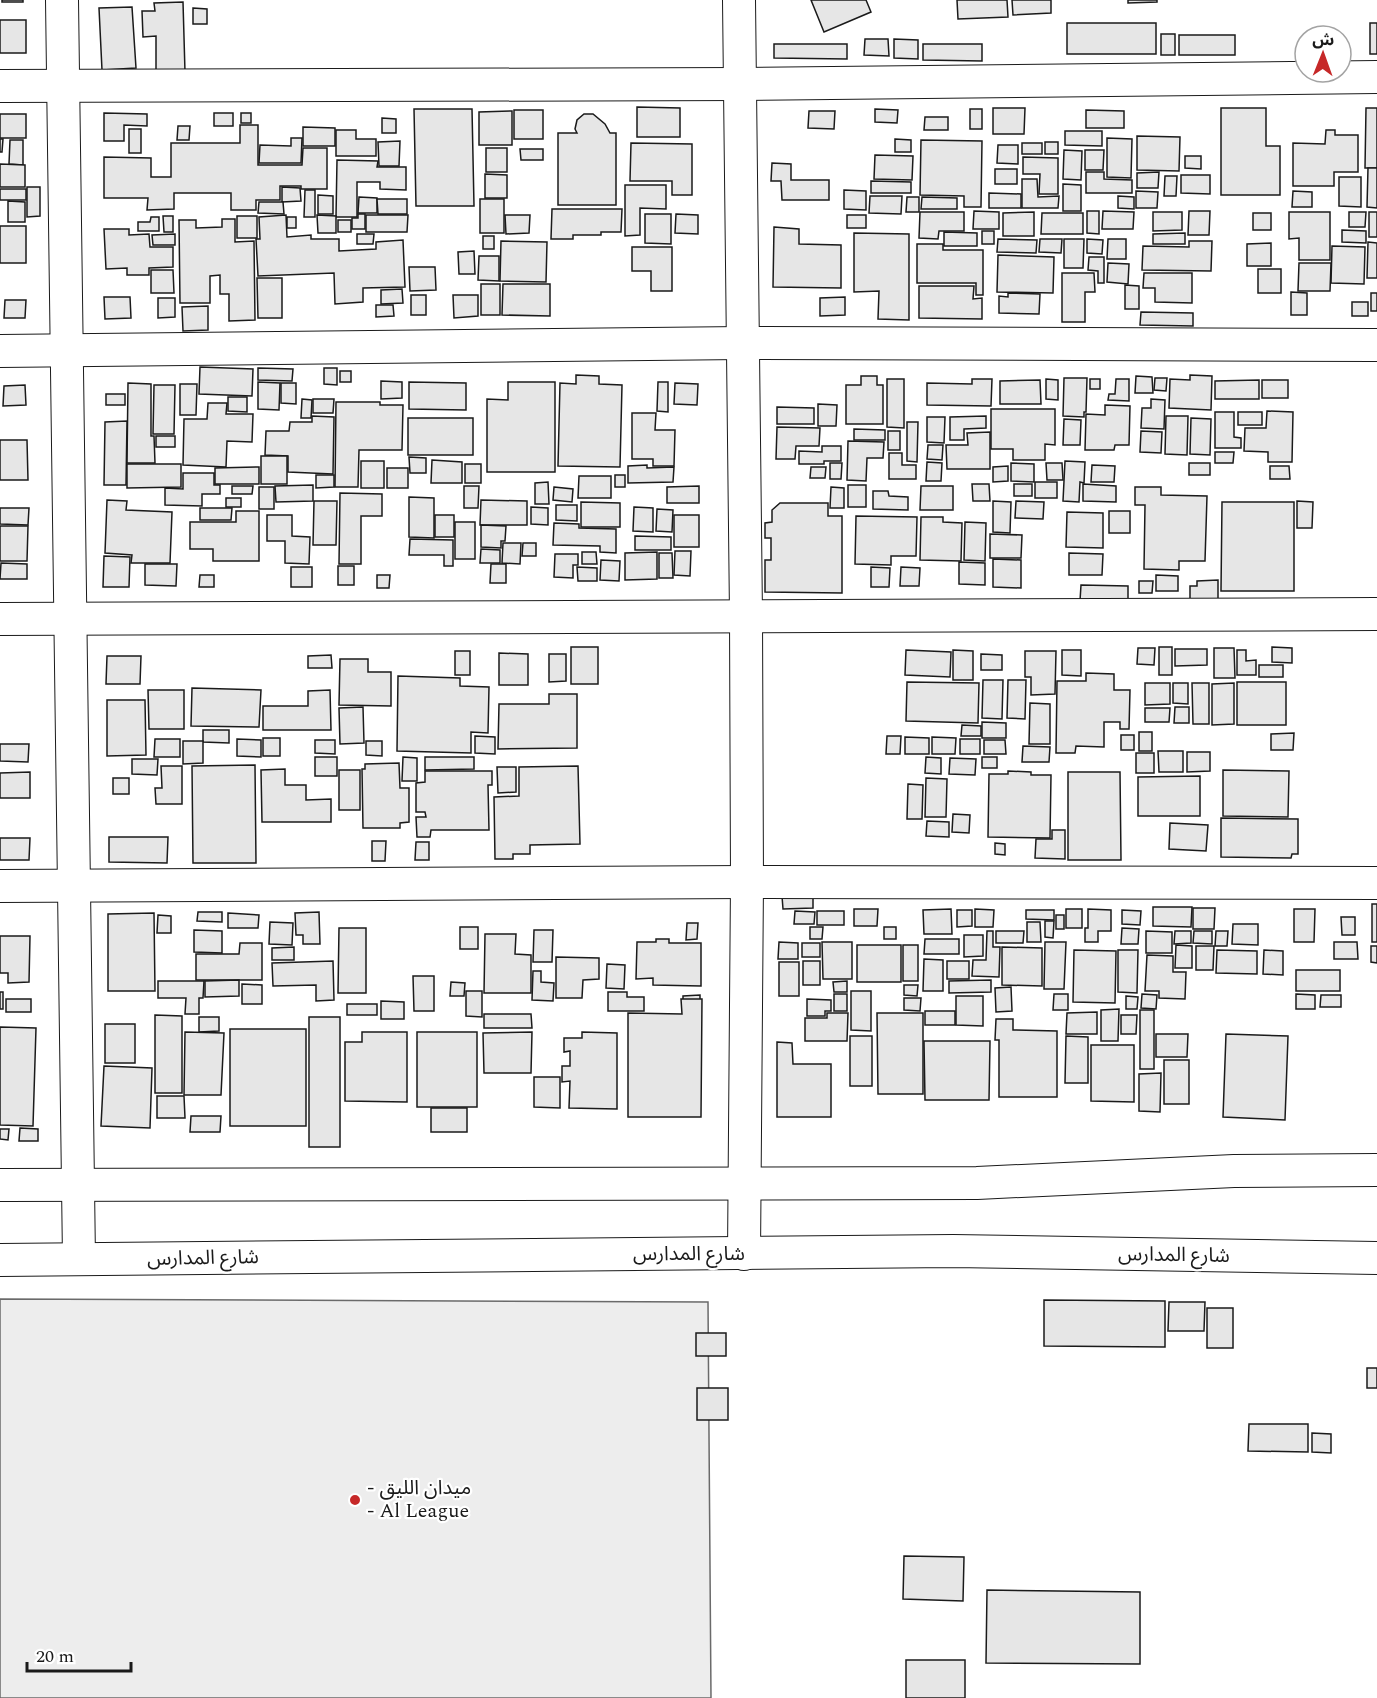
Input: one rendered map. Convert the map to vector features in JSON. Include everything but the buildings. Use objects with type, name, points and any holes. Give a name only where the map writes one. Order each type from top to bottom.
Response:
[{"type":"street","points":[[62,0],[79,1259]]},
{"type":"street","points":[[739,0],[746,615],[747,882],[744,1254]]},
{"type":"street","points":[[0,86],[741,84],[1377,77]]},
{"type":"street","points":[[0,351],[742,343],[1377,345]]},
{"type":"street","points":[[0,619],[1377,614]]},
{"type":"street","points":[[0,886],[747,882],[1377,883]]},
{"type":"street","points":[[0,1185],[977,1183],[1234,1171],[1377,1170]]},
{"type":"street","name":"شارع المدارس","points":[[0,1260],[953,1251],[1377,1258]]},
{"type":"shaded area","name":"- ميدان الليق - Al League","points":[[0,1299],[708,1302],[711,1698],[0,1698]]},
{"type":"place","name":"- ميدان الليق - Al League","points":[[355,1500]]}]
